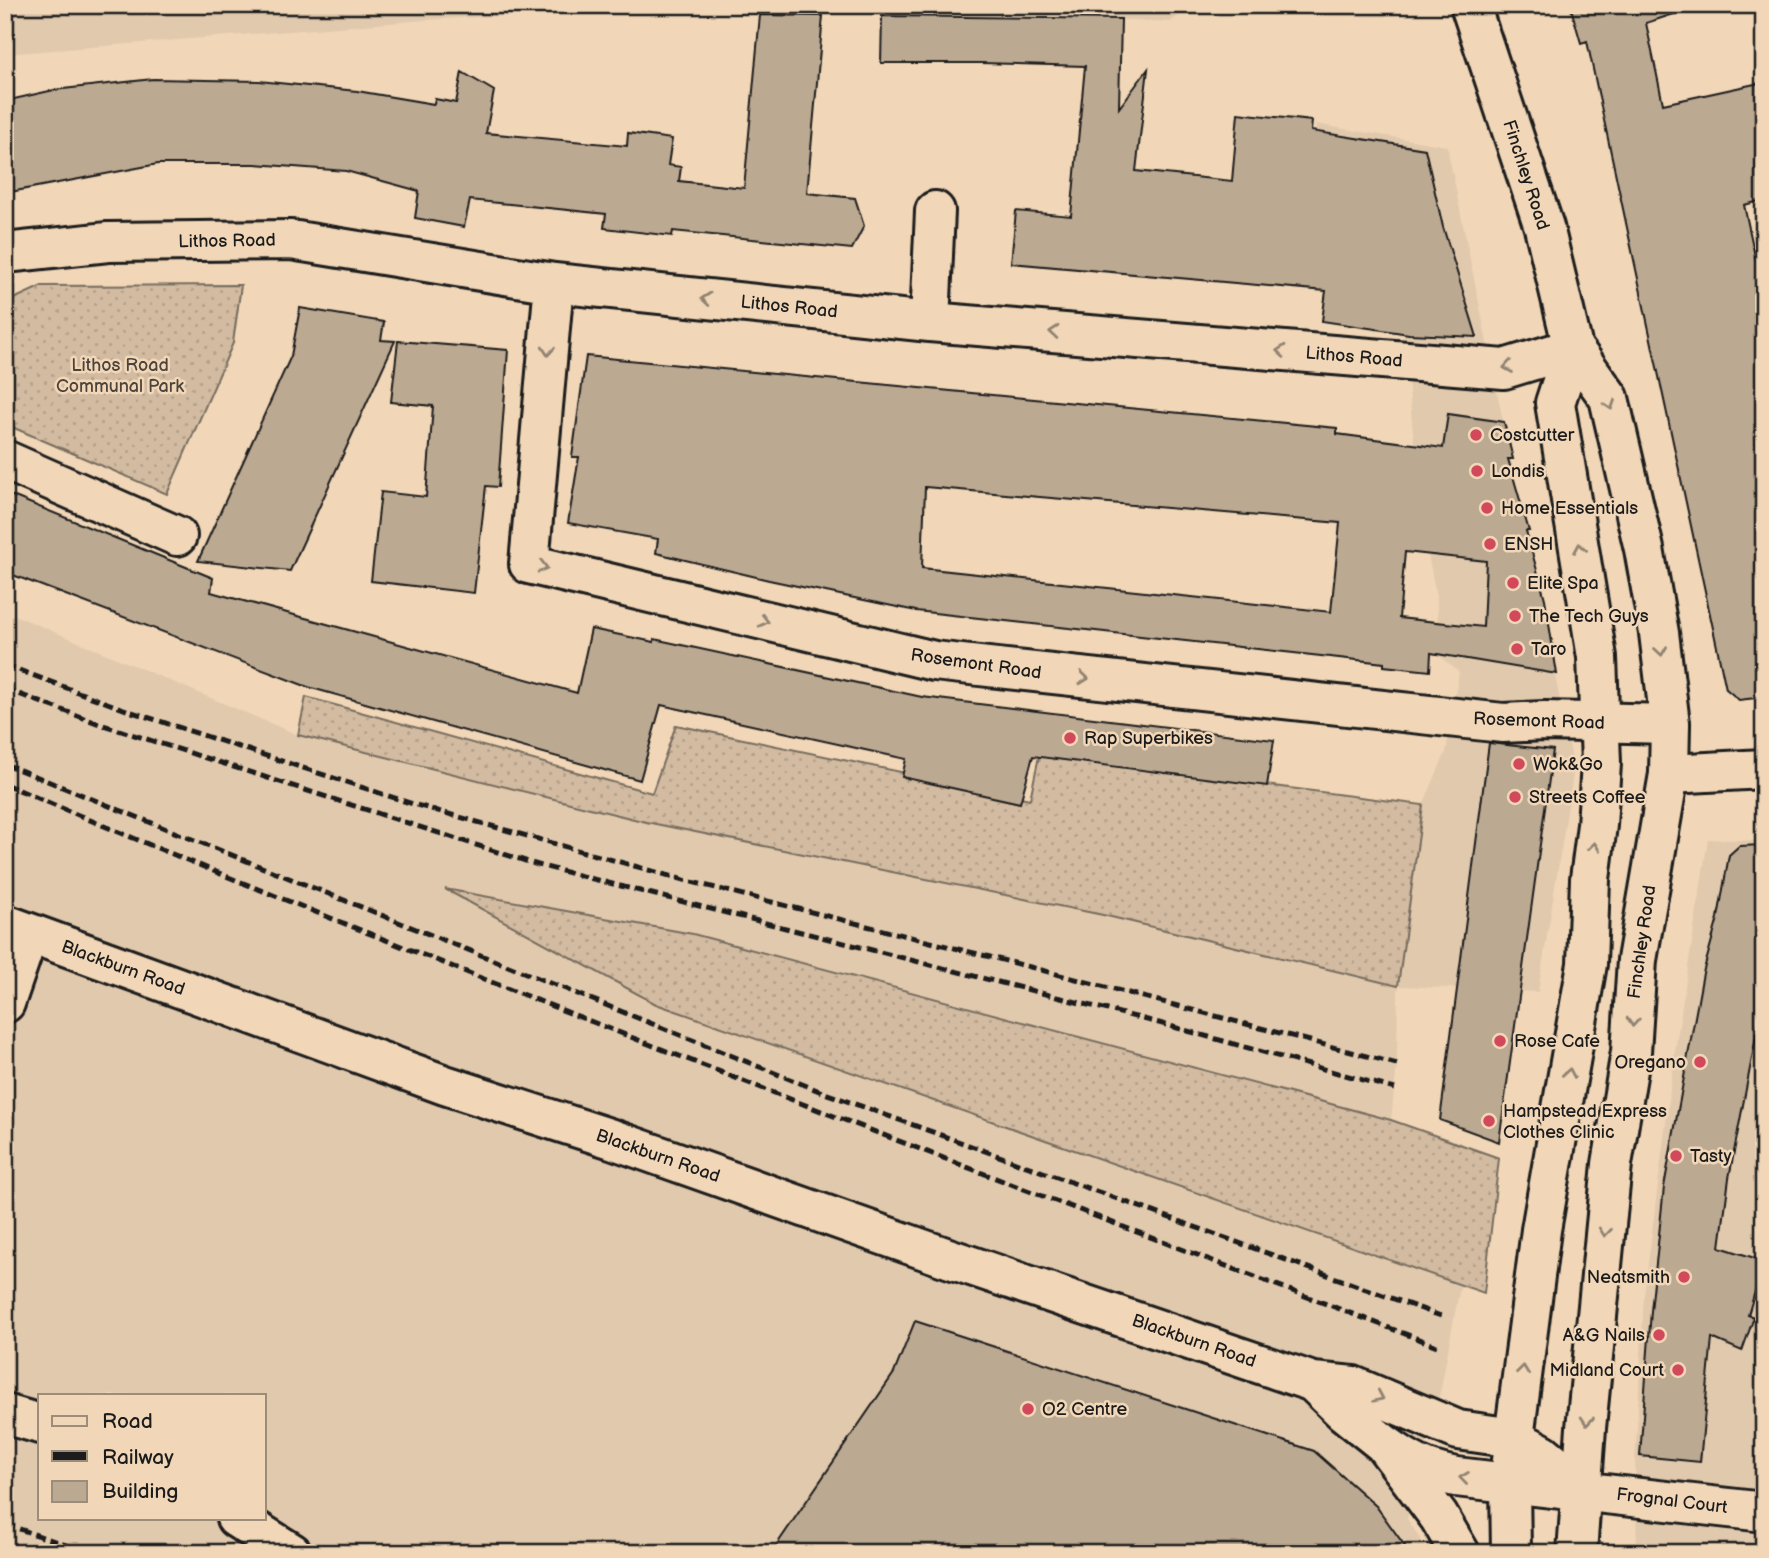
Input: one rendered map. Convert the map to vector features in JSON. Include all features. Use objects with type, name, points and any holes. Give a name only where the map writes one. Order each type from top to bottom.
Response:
[{"type":"main road","name":"Finchley Road","points":[[1470,5],[1544,227],[1573,348],[1609,398],[1644,550],[1659,633],[1670,724],[1669,774],[1637,960],[1631,1052],[1612,1164],[1577,1553]]},
{"type":"main road","points":[[930,321],[935,211]]},
{"type":"main road","name":"Lithos Road","points":[[5,253],[108,242],[291,240],[554,284],[930,321],[1504,369],[1573,348]]},
{"type":"main road","name":"Rosemont Road","points":[[554,284],[529,564],[934,662],[1503,723],[1544,721],[1670,724]]},
{"type":"main road","points":[[1511,1553],[1510,1484],[1514,1438],[1541,1230],[1587,964],[1590,879],[1601,764],[1597,657],[1555,403],[1573,348]]},
{"type":"main road","points":[[5,460],[177,536]]},
{"type":"main road","points":[[1669,774],[1764,769]]},
{"type":"main road","points":[[5,1003],[17,928]]},
{"type":"main road","name":"Blackburn Road","points":[[17,928],[445,1085],[612,1139],[945,1257],[1313,1382],[1353,1386],[1458,1430],[1514,1438],[1543,1454],[1564,1471],[1581,1492]]},
{"type":"main road","name":"Blackburn Road","points":[[1313,1382],[1344,1412],[1384,1444],[1411,1463],[1430,1472],[1581,1492]]},
{"type":"main road","points":[[5,1414],[38,1423]]},
{"type":"main road","name":"Blackburn Road","points":[[1384,1444],[1439,1517],[1460,1553]]},
{"type":"main road","name":"Frognal Court","points":[[1581,1492],[1620,1494],[1764,1512]]},
{"type":"main road","points":[[239,1520],[292,1553]]},
{"type":"shaded area","points":[[5,5],[708,5],[426,20],[5,54]]},
{"type":"shaded area","points":[[1113,5],[1382,5],[1386,17],[1185,11],[1170,22],[1113,19]]},
{"type":"shaded area","points":[[1315,124],[1447,146],[1574,769],[1538,992],[1398,986],[1423,805],[1446,752],[1459,672],[1438,655],[1437,600],[1422,523],[1398,279],[1355,269]]},
{"type":"shaded area","points":[[5,611],[298,735],[646,822],[1103,915],[1398,986],[1397,1064],[1391,1120],[1499,1158],[1484,1293],[1460,1287],[1440,1393],[1407,1519],[1430,1553],[5,1553]]},
{"type":"shaded area","points":[[1708,839],[1764,841],[1764,1553],[1637,1553],[1635,1463],[1644,1295],[1675,1051]]},
{"type":"green space","name":"Lithos Road Communal Park","points":[[241,285],[233,343],[167,494],[5,424],[5,303],[42,286]]},
{"type":"green space","points":[[306,697],[652,793],[676,725],[1030,799],[1039,756],[1423,805],[1398,986],[1103,915],[646,822],[298,735]]},
{"type":"green space","points":[[445,889],[693,934],[1391,1120],[1499,1158],[1484,1293],[656,1004]]},
{"type":"building","points":[[1570,5],[1676,5],[1677,13],[1646,23],[1663,104],[1764,82],[1764,200],[1744,205],[1764,298],[1764,697],[1739,700],[1726,689],[1587,41],[1581,43]]},
{"type":"building","points":[[760,15],[823,16],[807,193],[855,198],[864,226],[852,249],[673,231],[672,236],[604,228],[606,214],[470,200],[464,227],[415,218],[419,191],[346,171],[255,164],[158,164],[5,193],[5,101],[54,90],[153,79],[259,81],[357,91],[434,104],[435,99],[456,103],[462,72],[494,91],[486,133],[627,146],[628,133],[672,139],[668,165],[681,167],[679,181],[744,188]]},
{"type":"building","points":[[882,16],[1121,19],[1119,108],[1148,69],[1136,171],[1232,181],[1238,113],[1312,121],[1311,131],[1425,149],[1443,227],[1477,337],[1409,334],[1322,321],[1326,291],[1011,263],[1016,211],[1071,216],[1085,66],[881,63]]},
{"type":"building","points":[[300,308],[384,322],[381,340],[395,341],[290,571],[198,561],[291,356]]},
{"type":"building","points":[[398,341],[508,350],[498,487],[486,486],[474,593],[371,581],[381,492],[426,497],[433,406],[391,402]]},
{"type":"building","points":[[586,356],[1337,428],[1337,434],[1443,448],[1448,414],[1504,422],[1513,459],[1508,459],[1545,599],[1557,674],[1431,653],[1430,671],[1384,666],[1384,663],[916,611],[769,580],[656,553],[658,539],[568,523],[579,457],[572,457]],"holes":[[[925,487],[1340,523],[1331,612],[922,568]],[[1405,552],[1486,561],[1483,627],[1399,618]]]},
{"type":"building","points":[[5,493],[213,578],[211,592],[577,693],[591,629],[654,642],[654,639],[922,697],[1274,740],[1267,786],[1033,756],[1020,803],[902,777],[906,759],[661,705],[640,780],[308,687],[5,572]]},
{"type":"building","points":[[1489,743],[1553,750],[1499,1142],[1440,1120]]},
{"type":"building","points":[[1764,845],[1764,995],[1729,1178],[1720,1247],[1764,1261],[1748,1315],[1754,1317],[1742,1351],[1712,1338],[1700,1462],[1640,1456],[1664,1187],[1703,973],[1718,918],[1729,855],[1739,846]]},
{"type":"building","name":"O2 Centre","points":[[915,1321],[1314,1451],[1376,1506],[1410,1553],[771,1553],[894,1373]]},
{"type":"railway","points":[[5,7],[28,5]]},
{"type":"railway","points":[[5,665],[129,711],[413,804],[688,881],[1030,967],[1397,1064]]},
{"type":"railway","points":[[5,689],[100,724],[538,865],[1159,1023],[1395,1089]]},
{"type":"railway","points":[[5,764],[822,1092],[1441,1316]]},
{"type":"railway","points":[[5,784],[255,888],[663,1050],[1437,1346]]},
{"type":"railway","points":[[5,1524],[89,1553]]},
{"type":"place","name":"Costcutter","points":[[1476,435]]},
{"type":"place","name":"Londis","points":[[1477,471]]},
{"type":"place","name":"Home Essentials","points":[[1487,508]]},
{"type":"place","name":"ENSH","points":[[1490,544]]},
{"type":"place","name":"Elite Spa","points":[[1513,583]]},
{"type":"place","name":"The Tech Guys","points":[[1515,616]]},
{"type":"place","name":"Taro","points":[[1517,649]]},
{"type":"place","name":"Rap Superbikes","points":[[1070,738]]},
{"type":"place","name":"Wok&Go","points":[[1519,764]]},
{"type":"place","name":"Streets Coffee","points":[[1515,797]]},
{"type":"place","name":"Rose Cafe","points":[[1500,1041]]},
{"type":"place","name":"Oregano","points":[[1700,1062]]},
{"type":"place","name":"Hampstead Express Clothes Clinic","points":[[1489,1121]]},
{"type":"place","name":"Tasty","points":[[1676,1156]]},
{"type":"place","name":"Neatsmith","points":[[1684,1277]]},
{"type":"place","name":"A&G Nails","points":[[1659,1335]]},
{"type":"place","name":"Midland Court","points":[[1678,1370]]},
{"type":"place","name":"O2 Centre","points":[[1028,1409]]}]
